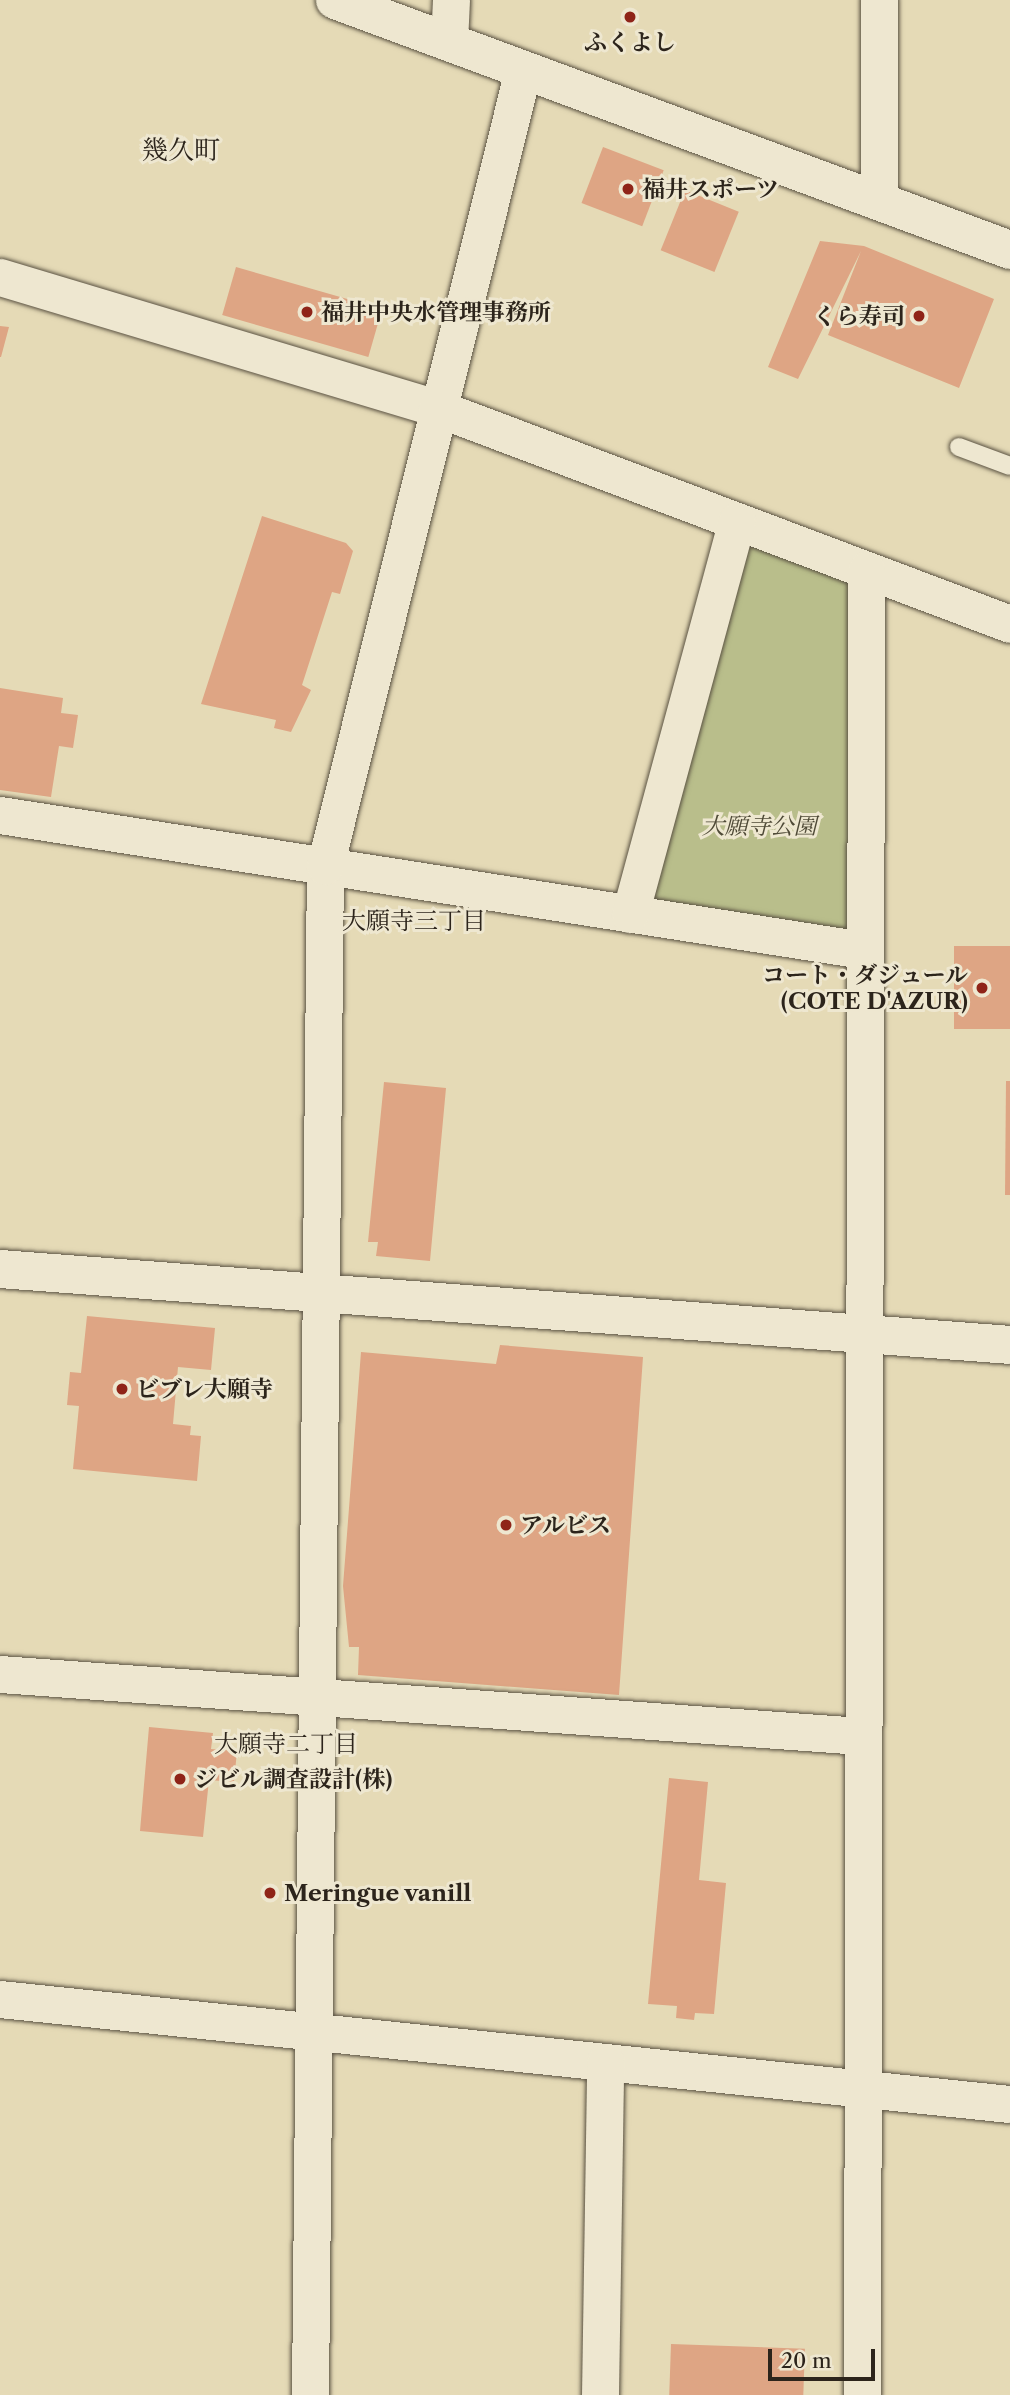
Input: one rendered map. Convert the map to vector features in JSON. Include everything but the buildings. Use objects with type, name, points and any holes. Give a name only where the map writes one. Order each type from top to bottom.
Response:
[{"type":"street","points":[[335,0],[1010,250]]},
{"type":"street","points":[[449,42],[451,0]]},
{"type":"street","points":[[879,0],[879,201]]},
{"type":"street","points":[[310,2395],[325,866],[523,70]]},
{"type":"street","points":[[0,277],[437,408],[1010,624]]},
{"type":"street","points":[[630,914],[737,521]]},
{"type":"street","points":[[862,2395],[861,1334],[866,570]]},
{"type":"street","points":[[0,815],[863,950]]},
{"type":"street","points":[[0,1269],[1010,1345]]},
{"type":"street","points":[[0,1674],[861,1736]]},
{"type":"street","points":[[0,1999],[1010,2104]]},
{"type":"street","points":[[600,2395],[604,2062]]},
{"type":"lane","points":[[959,447],[1010,466]]},
{"type":"green space","name":"大願寺公園","points":[[742,531],[859,574],[854,923],[836,940],[637,907]]},
{"type":"place","name":"ふくよし","points":[[630,17]]},
{"type":"place","name":"福井スポーツ","points":[[628,189]]},
{"type":"place","name":"福井中央水管理事務所","points":[[307,312]]},
{"type":"place","name":"くら寿司","points":[[919,316]]},
{"type":"place","name":"コート・ダジュール (COTE D'AZUR)","points":[[982,988]]},
{"type":"place","name":"ビブレ大願寺","points":[[122,1389]]},
{"type":"place","name":"アルビス","points":[[506,1525]]},
{"type":"place","name":"ジビル調査設計(株)","points":[[180,1779]]},
{"type":"place","name":"Meringue vanill","points":[[270,1893]]},
{"type":"district","name":"幾久町","points":[[181,151]]},
{"type":"district","name":"大願寺三丁目","points":[[414,921]]},
{"type":"district","name":"大願寺二丁目","points":[[286,1744]]}]
